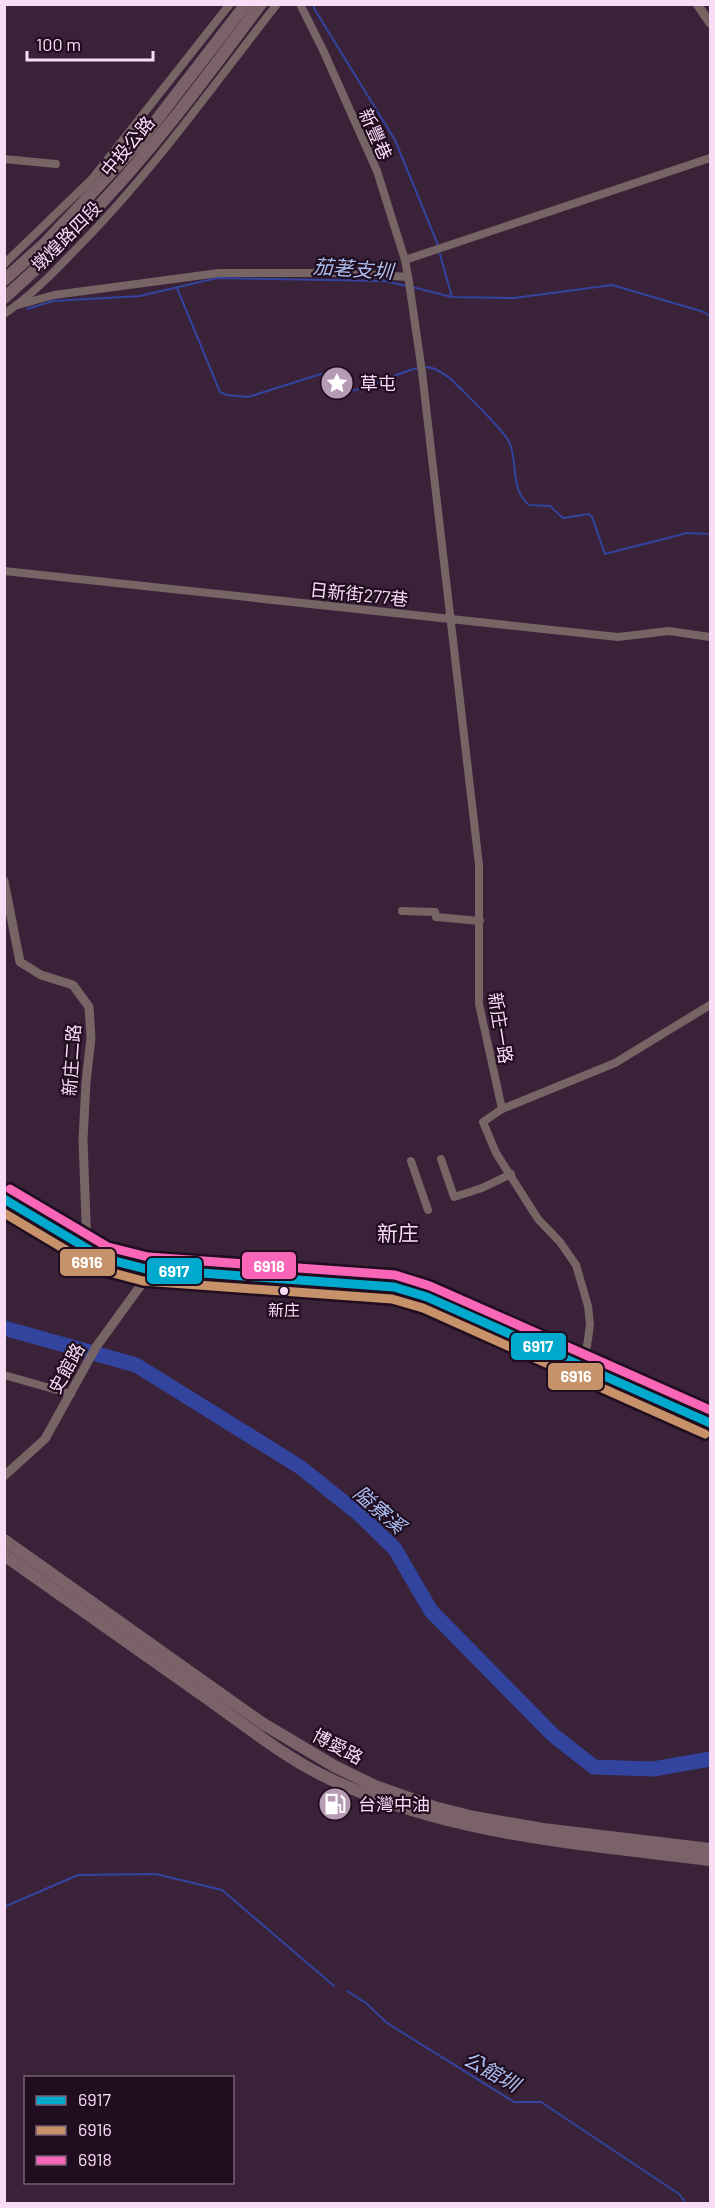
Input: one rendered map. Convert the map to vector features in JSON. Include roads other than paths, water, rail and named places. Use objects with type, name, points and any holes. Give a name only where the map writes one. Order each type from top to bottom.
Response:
[{"type":"main road","name":"中投公路","points":[[4,280],[59,229],[138,144],[246,4]]},
{"type":"main road","name":"中投公路","points":[[4,298],[54,253],[107,198],[148,151],[261,4]]},
{"type":"main road","name":"博愛路","points":[[4,1540],[262,1723],[373,1791],[435,1818],[504,1833],[711,1860]]},
{"type":"main road","name":"博愛路","points":[[4,1554],[254,1732],[328,1778],[474,1817],[543,1829],[711,1849]]},
{"type":"main road","points":[[328,1778],[334,1766]]},
{"type":"street","name":"墩煌路四段","points":[[4,264],[92,179],[230,4]]},
{"type":"street","name":"墩煌路四段","points":[[4,314],[16,306],[63,262],[117,206],[278,4]]},
{"type":"street","name":"新豐巷","points":[[300,4],[377,171],[405,260],[422,372],[450,619]]},
{"type":"street","points":[[697,4],[711,23]]},
{"type":"street","points":[[405,260],[711,158]]},
{"type":"street","points":[[4,159],[56,164]]},
{"type":"street","points":[[4,309],[54,295],[219,273],[347,273],[409,283]]},
{"type":"street","name":"日新街277巷","points":[[4,572],[618,637],[669,631],[711,637]]},
{"type":"street","name":"新庄一路","points":[[450,619],[479,865],[479,1004],[502,1109]]},
{"type":"street","name":"新庄二路","points":[[4,881],[20,962],[41,975],[73,985],[89,1007],[91,1038],[83,1140],[87,1248]]},
{"type":"street","points":[[402,911],[435,912],[436,917],[480,921]]},
{"type":"street","points":[[580,1364],[587,1346],[590,1325],[588,1306],[576,1265],[560,1242],[538,1219],[496,1153],[483,1122],[502,1109],[615,1063],[711,1005]]},
{"type":"street","points":[[441,1159],[454,1197],[482,1188],[510,1174]]},
{"type":"street","points":[[411,1161],[428,1210]]},
{"type":"street","points":[[4,1199],[103,1258],[146,1269],[290,1277],[394,1287],[427,1297],[711,1424]]},
{"type":"street","name":"史館路","points":[[4,1476],[45,1439],[96,1347],[141,1285],[146,1269]]},
{"type":"street","points":[[4,1374],[72,1391]]},
{"type":"waterway","points":[[313,4],[395,140],[438,245]]},
{"type":"waterway","points":[[439,251],[452,297]]},
{"type":"waterway","name":"茄荖支圳","points":[[27,309],[53,301],[140,296],[217,278],[385,281],[406,286]]},
{"type":"waterway","name":"茄荖支圳","points":[[412,287],[452,297],[514,298],[612,285],[704,312],[710,316]]},
{"type":"waterway","points":[[177,288],[220,392],[248,397],[321,374],[336,390],[356,390],[416,368],[433,368],[451,379],[506,437],[510,444],[517,484],[523,499],[529,505],[550,506],[563,518],[589,514],[605,554],[687,533],[710,534]]},
{"type":"waterway","name":"隘寮溪","points":[[4,1328],[136,1365],[300,1467],[360,1515],[395,1549],[431,1611],[553,1735],[594,1767],[653,1769],[710,1759]]},
{"type":"waterway","name":"公館圳","points":[[4,1907],[78,1875],[156,1874],[222,1890],[334,1986]]},
{"type":"waterway","name":"公館圳","points":[[347,1991],[366,2003],[387,2023],[514,2102],[541,2102],[679,2194],[687,2204]]},
{"type":"place","name":"草屯","points":[[337,383]]},
{"type":"place","name":"新庄","points":[[284,1291]]},
{"type":"place","name":"台灣中油","points":[[335,1804]]},
{"type":"district","name":"新庄","points":[[398,1232]]}]
